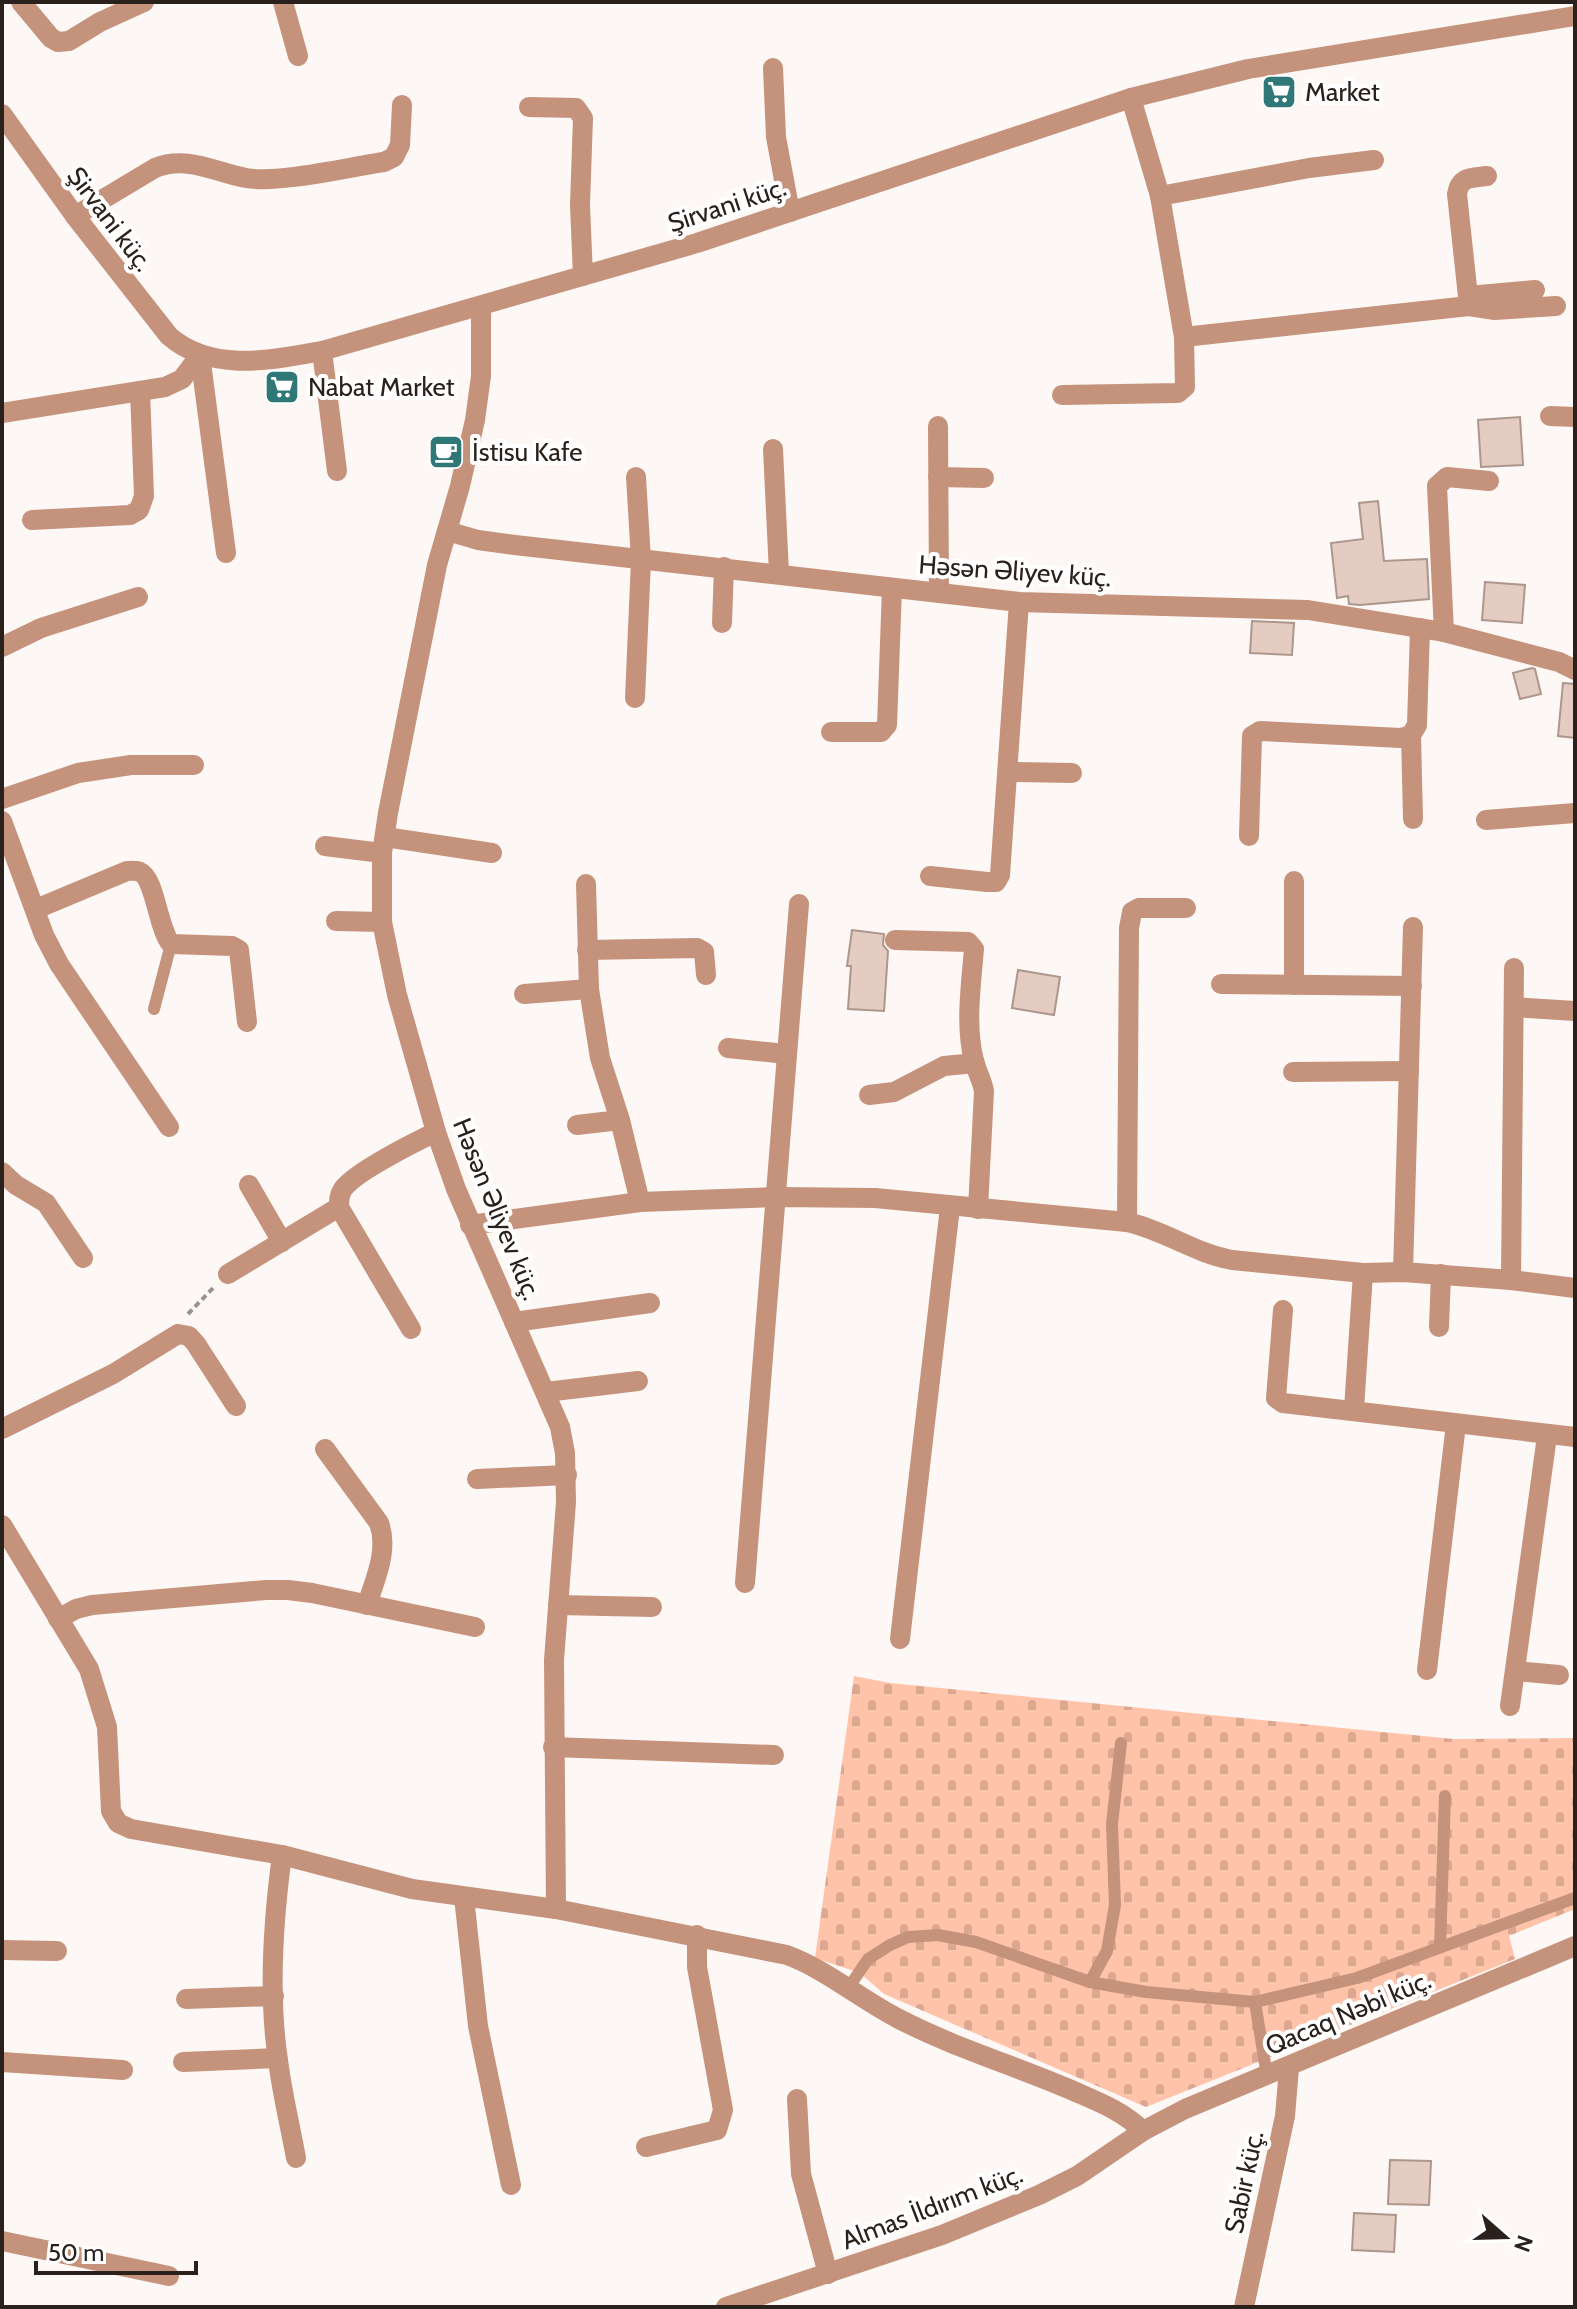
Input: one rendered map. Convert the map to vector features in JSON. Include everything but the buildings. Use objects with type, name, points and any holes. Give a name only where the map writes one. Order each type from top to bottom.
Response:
[{"type":"street","points":[[21,2],[51,38],[58,42],[69,41],[100,22],[144,2]]},
{"type":"street","points":[[283,2],[298,56]]},
{"type":"street","name":"Şirvani küç.","points":[[2,114],[75,216],[169,336],[182,348],[231,361],[271,360],[322,351],[697,243],[1131,98],[1248,69],[1575,16]]},
{"type":"street","points":[[773,68],[776,137],[790,212]]},
{"type":"street","points":[[1062,395],[1178,393],[1185,387],[1184,337],[1160,196],[1131,98]]},
{"type":"street","points":[[75,216],[169,162],[185,161],[252,179],[384,162],[394,157],[400,145],[402,105]]},
{"type":"street","points":[[529,107],[576,108],[583,118],[580,205],[583,276]]},
{"type":"street","points":[[1160,196],[1309,168],[1374,160]]},
{"type":"street","points":[[1468,301],[1457,194],[1459,184],[1465,178],[1487,176]]},
{"type":"street","points":[[1184,337],[1535,290]]},
{"type":"street","points":[[1468,301],[1495,310],[1556,306]]},
{"type":"street","name":"Həsən Əliyev küç.","points":[[481,307],[481,376],[475,420],[437,565],[384,845],[382,922],[397,995],[436,1132],[470,1225],[560,1427],[567,1475],[554,1660],[556,1909]]},
{"type":"street","points":[[322,351],[337,471]]},
{"type":"street","points":[[2,413],[176,384],[200,355]]},
{"type":"street","points":[[200,355],[226,553]]},
{"type":"street","points":[[32,520],[130,515],[139,510],[144,496],[140,391]]},
{"type":"street","points":[[1550,416],[1575,417]]},
{"type":"street","points":[[938,426],[939,593]]},
{"type":"street","points":[[773,449],[779,573]]},
{"type":"street","points":[[635,698],[641,560],[636,477]]},
{"type":"street","points":[[938,477],[984,478]]},
{"type":"street","points":[[1444,632],[1437,486],[1447,477],[1489,481]]},
{"type":"street","name":"Həsən Əliyev küç.","points":[[447,531],[478,540],[1019,602],[1308,610],[1444,632],[1559,662],[1575,670]]},
{"type":"street","points":[[722,623],[724,567]]},
{"type":"street","points":[[831,732],[881,732],[887,725],[892,588]]},
{"type":"street","points":[[2,647],[41,628],[138,597]]},
{"type":"street","points":[[930,876],[996,882],[1000,875],[1019,602]]},
{"type":"street","points":[[1413,819],[1411,735],[1417,725],[1420,628]]},
{"type":"street","points":[[1249,836],[1250,746],[1252,736],[1260,731],[1401,738],[1411,735]]},
{"type":"street","points":[[2,799],[78,773],[131,765],[194,765]]},
{"type":"street","points":[[1009,772],[1072,773]]},
{"type":"street","points":[[1486,820],[1575,813]]},
{"type":"street","points":[[2,821],[44,935],[59,964],[169,1127]]},
{"type":"street","points":[[325,846],[384,845],[492,853]]},
{"type":"street","points":[[36,909],[127,871],[140,872],[148,879],[163,935],[171,944],[232,946],[239,950],[247,1022]]},
{"type":"street","points":[[1294,881],[1294,985]]},
{"type":"street","points":[[586,884],[589,989],[600,1058],[620,1120],[640,1202]]},
{"type":"street","points":[[745,1583],[799,904]]},
{"type":"street","points":[[1127,1222],[1129,928],[1132,912],[1139,908],[1186,908]]},
{"type":"street","points":[[336,921],[382,922]]},
{"type":"street","points":[[1403,1272],[1413,927]]},
{"type":"street","points":[[895,940],[968,942],[974,949],[969,1014],[975,1063],[984,1091],[978,1209]]},
{"type":"street","points":[[587,950],[697,948],[704,952],[706,975]]},
{"type":"street","points":[[1511,1280],[1514,968]]},
{"type":"street","points":[[1221,984],[1412,986]]},
{"type":"street","points":[[524,994],[589,989]]},
{"type":"street","points":[[1514,1007],[1575,1011]]},
{"type":"street","points":[[728,1048],[786,1054]]},
{"type":"street","points":[[869,1095],[894,1092],[944,1066],[975,1063]]},
{"type":"street","points":[[1293,1072],[1409,1071]]},
{"type":"street","points":[[577,1125],[620,1120]]},
{"type":"street","points":[[411,1329],[339,1207],[339,1196],[345,1186],[403,1147],[436,1132]]},
{"type":"street","points":[[2,1172],[16,1185],[46,1203],[83,1258]]},
{"type":"street","points":[[249,1185],[282,1242]]},
{"type":"street","points":[[470,1225],[640,1202],[775,1197],[875,1198],[1127,1222],[1147,1226],[1214,1257],[1363,1273],[1441,1274],[1575,1288]]},
{"type":"street","points":[[228,1274],[339,1207]]},
{"type":"street","points":[[900,1639],[950,1207]]},
{"type":"street","points":[[1354,1409],[1363,1273]]},
{"type":"street","points":[[1439,1327],[1441,1274]]},
{"type":"street","points":[[514,1322],[650,1303]]},
{"type":"street","points":[[1283,1310],[1276,1398],[1283,1403],[1575,1437]]},
{"type":"street","points":[[2,1429],[113,1374],[178,1334],[189,1336],[196,1344],[236,1406]]},
{"type":"street","points":[[546,1392],[638,1381]]},
{"type":"street","points":[[1427,1670],[1456,1424]]},
{"type":"street","points":[[1510,1706],[1547,1436]]},
{"type":"street","points":[[325,1449],[379,1523],[384,1536],[367,1605]]},
{"type":"street","points":[[477,1479],[567,1475]]},
{"type":"street","points":[[2,1525],[89,1669],[99,1694],[107,1727],[111,1811],[118,1823],[131,1829],[282,1855],[412,1889],[556,1909],[787,1955],[808,1963],[897,2019],[951,2044],[1008,2063],[1117,2110],[1143,2131]]},
{"type":"street","points":[[58,1619],[92,1605],[266,1590],[312,1593],[475,1627]]},
{"type":"street","points":[[558,1605],[652,1607]]},
{"type":"street","points":[[1515,1671],[1559,1675]]},
{"type":"street","points":[[553,1747],[774,1755]]},
{"type":"street","points":[[282,1855],[276,1897],[274,1996],[277,2058],[296,2158]]},
{"type":"street","points":[[464,1897],[478,2026],[511,2185]]},
{"type":"street","points":[[646,2147],[717,2130],[723,2110],[697,1967],[697,1935]]},
{"type":"street","name":"Qacaq Nəbi küç.","points":[[1143,2131],[1185,2109],[1575,1946]]},
{"type":"street","points":[[2,1950],[57,1951]]},
{"type":"street","points":[[186,1999],[274,1996]]},
{"type":"street","points":[[183,2062],[277,2058]]},
{"type":"street","points":[[2,2062],[123,2070]]},
{"type":"street","name":"Sabir küç.","points":[[1244,2307],[1285,2116],[1289,2068]]},
{"type":"street","points":[[797,2099],[801,2174],[828,2274]]},
{"type":"street","name":"Almas İldırım küç.","points":[[740,2305],[942,2235],[1039,2195],[1077,2176],[1143,2131]]},
{"type":"street","points":[[2,2241],[169,2276]]},
{"type":"lane","points":[[154,1009],[171,944]]},
{"type":"lane","points":[[1090,1982],[1107,1951],[1115,1905],[1112,1824],[1121,1743]]},
{"type":"lane","points":[[1440,1947],[1445,1796]]},
{"type":"lane","points":[[847,1990],[868,1959],[890,1945],[908,1937],[938,1935],[976,1942],[1090,1982],[1146,1992],[1255,2002],[1357,1978],[1575,1898]]},
{"type":"lane","points":[[1255,2002],[1267,2076]]},
{"type":"path","points":[[178,1334],[193,1308],[228,1274]]},
{"type":"green space","points":[[854,1676],[890,1683],[1453,1739],[1575,1738],[1575,1909],[1509,1936],[1515,1959],[1146,2107],[884,1994],[860,1973],[815,1958]]},
{"type":"place","name":"Market","points":[[1279,92]]},
{"type":"place","name":"Nabat Market","points":[[282,387]]},
{"type":"place","name":"İstisu Kafe","points":[[446,452]]}]
